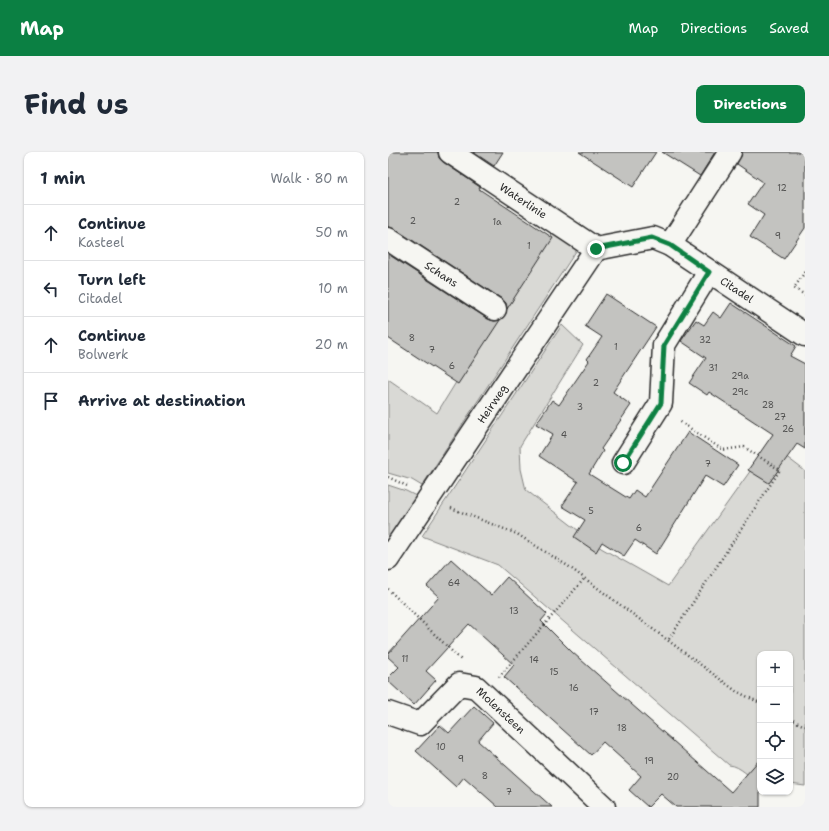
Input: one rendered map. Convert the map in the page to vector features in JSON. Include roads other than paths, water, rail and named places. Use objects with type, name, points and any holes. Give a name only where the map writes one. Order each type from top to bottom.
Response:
[{"type":"street","name":"Waterlinie","points":[[450,152],[596,249]]},
{"type":"street","points":[[670,245],[730,152]]},
{"type":"street","name":"Citadel","points":[[596,249],[652,238],[670,245],[805,335]]},
{"type":"street","name":"Schans","points":[[388,239],[495,309]]},
{"type":"street","name":"Heirweg","points":[[388,559],[596,249]]},
{"type":"street","points":[[623,463],[661,403],[664,345],[709,272]]},
{"type":"street","name":"Molensteen","points":[[388,713],[420,724],[459,684],[480,691],[604,807]]}]
